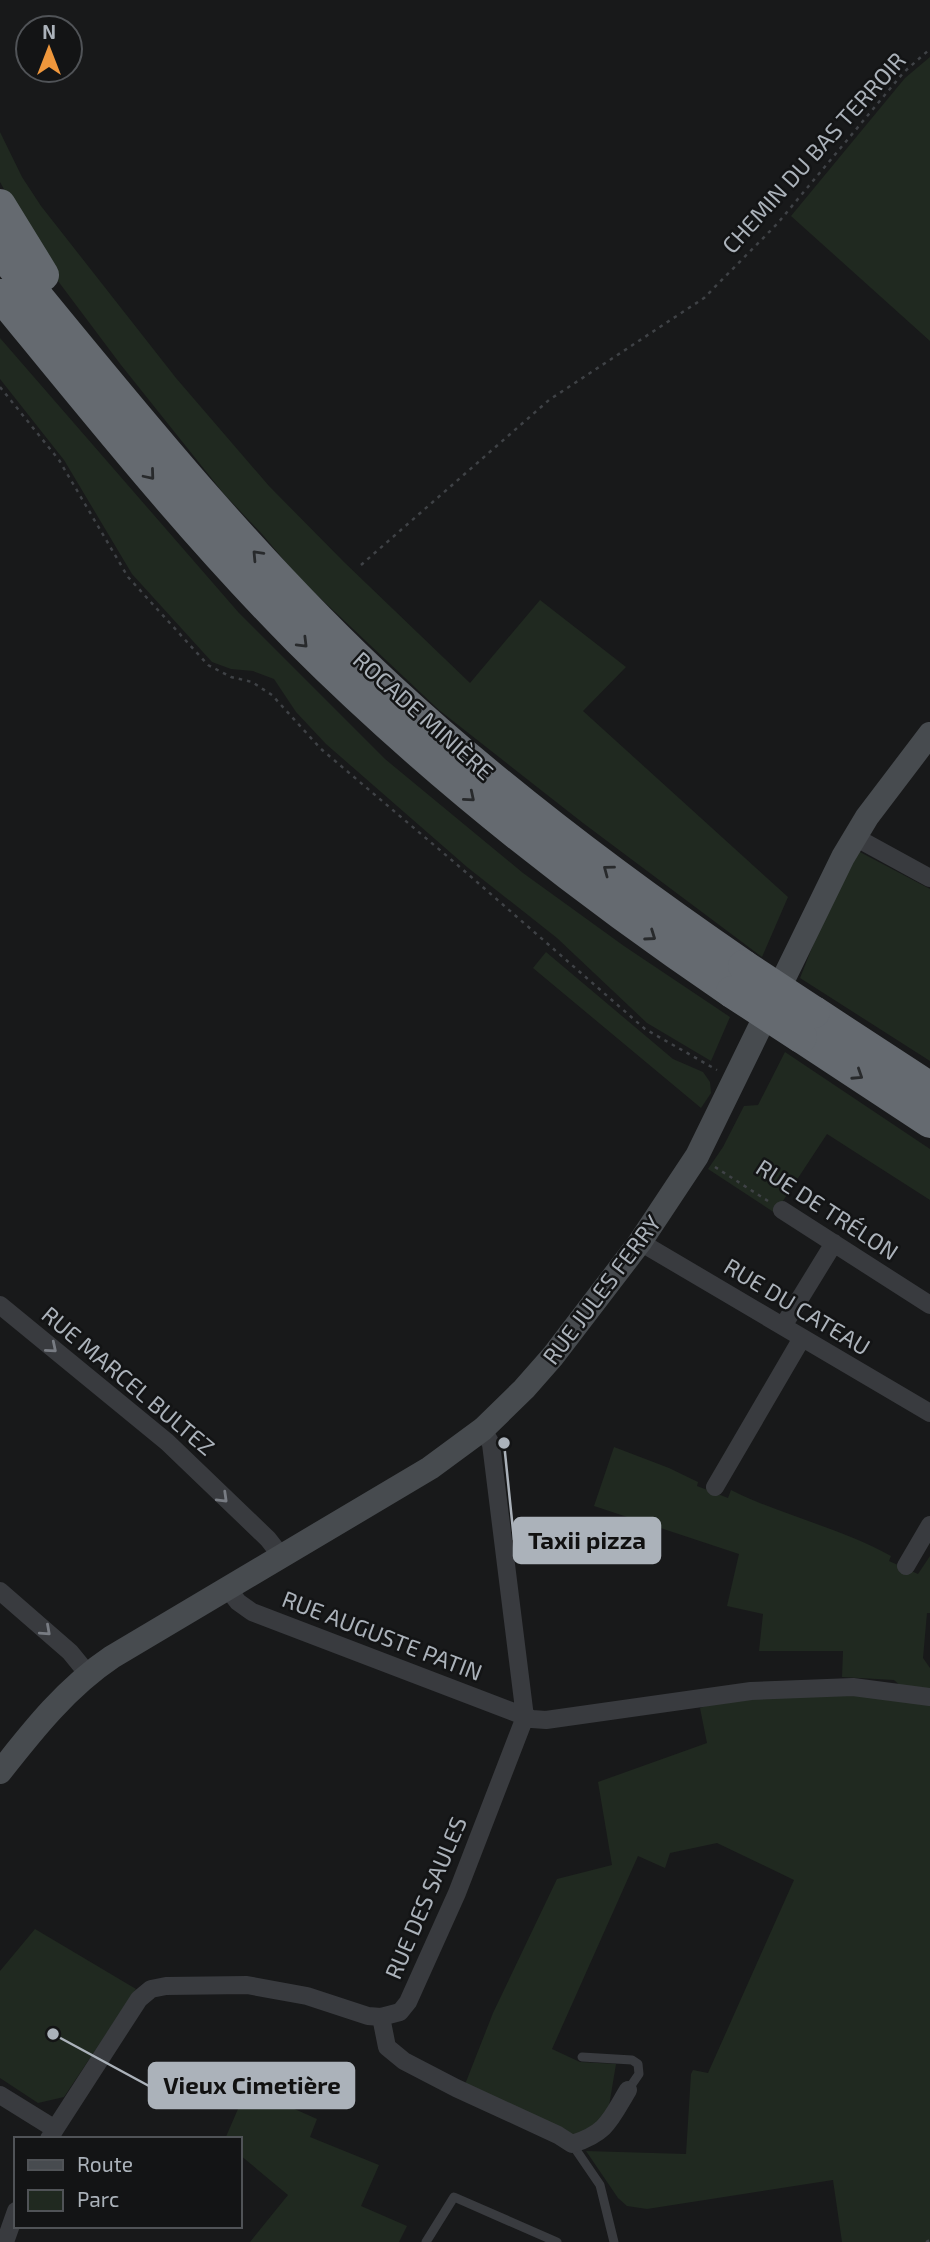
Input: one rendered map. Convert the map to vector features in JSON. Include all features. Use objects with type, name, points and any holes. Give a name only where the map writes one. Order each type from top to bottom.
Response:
[{"type":"highway","points":[[0,205],[21,242],[93,347],[138,419]]},
{"type":"highway","name":"ROCADE MINIÈRE","points":[[0,251],[138,419],[255,552],[389,688],[450,742],[625,883],[738,979]]},
{"type":"highway","name":"ROCADE MINIÈRE","points":[[0,295],[105,423],[232,569],[306,646],[395,732],[469,796],[573,879],[738,979],[807,1025],[930,1122]]},
{"type":"highway","points":[[0,324],[52,377],[105,423]]},
{"type":"highway","name":"ROCADE MINIÈRE","points":[[807,1025],[930,1088]]},
{"type":"street","name":"RUE JULES FERRY","points":[[0,1772],[62,1699],[111,1657],[430,1468],[510,1404],[553,1356],[640,1242],[697,1156],[855,837],[876,804],[930,734]]},
{"type":"street","points":[[855,837],[930,878]]},
{"type":"street","name":"RUE DE TRÉLON","points":[[782,1210],[930,1305]]},
{"type":"street","name":"RUE DU CATEAU","points":[[640,1242],[930,1413]]},
{"type":"street","points":[[783,1326],[834,1243]]},
{"type":"street","name":"RUE MARCEL BULTEZ","points":[[0,1304],[167,1442],[268,1539],[282,1557]]},
{"type":"street","points":[[715,1487],[803,1338]]},
{"type":"street","points":[[482,1429],[491,1444],[525,1717]]},
{"type":"street","points":[[906,1566],[930,1525]]},
{"type":"street","name":"RUE AUGUSTE PATIN","points":[[228,1589],[238,1602],[252,1612],[525,1717],[546,1720],[751,1691],[853,1687],[930,1697]]},
{"type":"street","points":[[0,1591],[69,1652],[88,1674]]},
{"type":"street","name":"RUE DES SAULES","points":[[381,2017],[400,2012],[408,2002],[457,1893],[525,1717]]},
{"type":"street","points":[[0,2095],[52,2134],[139,1999],[151,1989],[166,1986],[220,1984],[261,1987],[307,1996],[368,2016],[381,2017],[387,2047],[404,2061],[572,2144],[599,2133],[607,2126],[628,2090]]},
{"type":"street","points":[[5,2242],[14,2217]]},
{"type":"lane","points":[[582,2057],[632,2060],[638,2064],[639,2074],[628,2090]]},
{"type":"lane","points":[[572,2144],[600,2185],[614,2242]]},
{"type":"lane","points":[[426,2242],[454,2197],[557,2242]]},
{"type":"path","name":"CHEMIN DU BAS TERROIR","points":[[361,565],[549,400],[704,298],[777,224],[904,72],[930,49]]},
{"type":"path","points":[[0,387],[59,460],[128,577],[208,665],[231,677],[253,682],[272,695],[321,749],[645,1029],[735,1081]]},
{"type":"path","name":"RUE DE TRÉLON","points":[[697,1156],[782,1210]]},
{"type":"green space","points":[[930,57],[930,341],[791,216],[905,78]]},
{"type":"green space","points":[[0,132],[22,177],[41,206],[176,378],[269,486],[470,683],[540,600],[626,667],[583,711],[788,897],[762,957],[583,823],[439,710],[299,578],[224,494],[121,365],[49,269],[0,182]]},
{"type":"green space","points":[[0,338],[239,613],[385,759],[523,873],[624,946],[730,1017],[711,1061],[647,1023],[557,938],[467,867],[326,744],[296,712],[274,679],[253,671],[231,669],[212,662],[132,574],[64,460],[0,379]]},
{"type":"green space","points":[[858,851],[930,889],[930,1061],[800,978],[825,915]]},
{"type":"green space","points":[[546,952],[673,1059],[703,1072],[710,1082],[711,1093],[701,1108],[533,968]]},
{"type":"green space","points":[[785,1052],[930,1149],[930,1200],[827,1134],[775,1213],[708,1169],[723,1147],[744,1106],[758,1105]]},
{"type":"green space","points":[[614,1447],[669,1468],[698,1482],[697,1486],[728,1498],[731,1490],[872,1546],[891,1556],[889,1561],[918,1574],[930,1556],[930,1613],[927,1613],[923,1658],[930,1668],[930,1691],[903,1688],[894,1680],[842,1677],[843,1651],[759,1651],[763,1614],[727,1606],[739,1554],[594,1506]]},
{"type":"green space","points":[[843,1694],[930,1702],[930,2242],[842,2242],[833,2180],[647,2209],[627,2206],[618,2198],[586,2151],[686,2154],[691,2074],[693,2070],[708,2073],[794,1880],[717,1843],[670,1853],[665,1868],[638,1856],[552,2049],[580,2062],[616,2064],[609,2106],[604,2118],[598,2125],[571,2137],[464,2087],[493,2013],[557,1879],[612,1865],[598,1782],[707,1743],[700,1708],[721,1700]]},
{"type":"green space","points":[[35,1929],[136,1989],[64,2097],[38,2103],[0,2078],[0,1971]]},
{"type":"green space","points":[[247,2088],[317,2119],[310,2137],[379,2165],[361,2206],[407,2226],[399,2242],[250,2242],[288,2195],[242,2157],[242,2137],[226,2137]]},
{"type":"place","name":"Taxii pizza","points":[[504,1443]]},
{"type":"place","name":"Vieux Cimetière","points":[[53,2034]]}]
